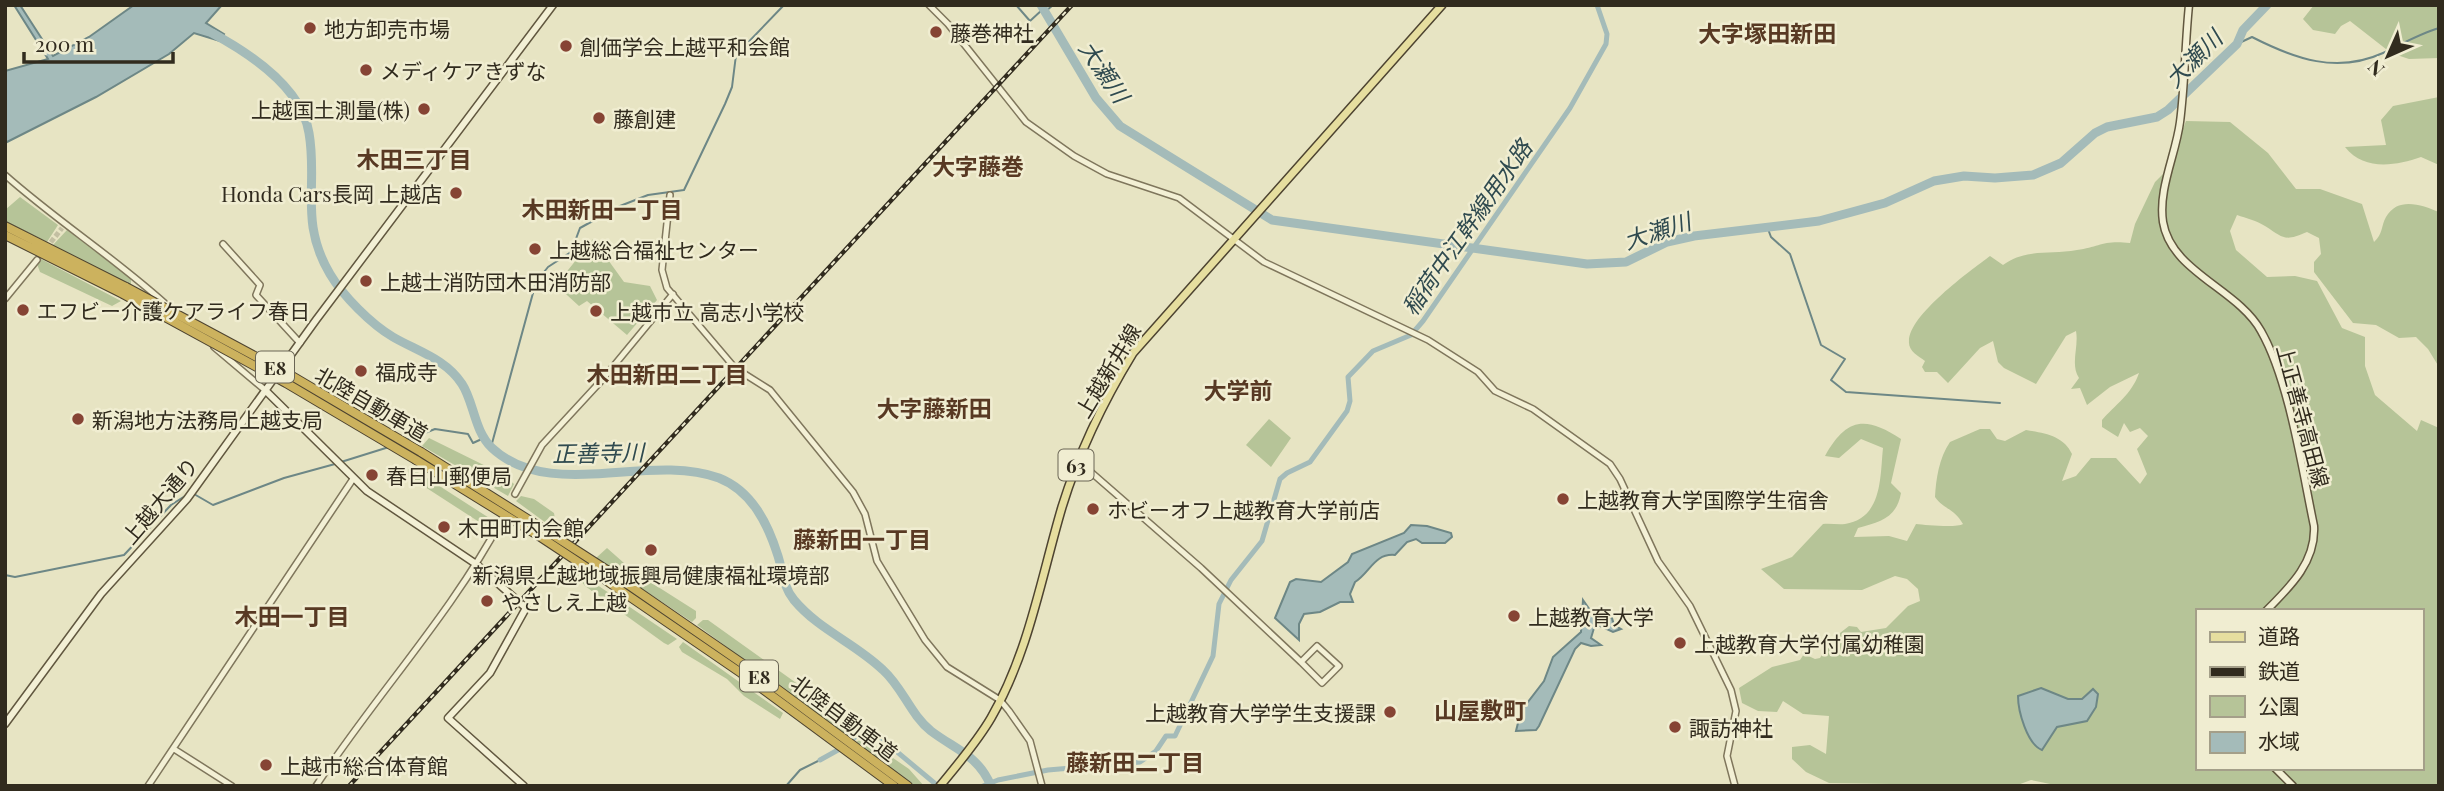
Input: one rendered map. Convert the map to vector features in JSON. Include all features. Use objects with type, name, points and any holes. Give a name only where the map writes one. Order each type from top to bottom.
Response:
[{"type":"highway","name":"北陸自動車道","points":[[5,226],[269,364],[419,456],[746,666],[908,786]]},
{"type":"highway","name":"北陸自動車道","points":[[5,235],[125,290]]},
{"type":"highway","name":"北陸自動車道","points":[[604,574],[894,786]]},
{"type":"main road","name":"上越大通り","points":[[5,724],[108,586],[187,499],[265,390],[553,5]]},
{"type":"main road","name":"上越新井線","points":[[940,786],[970,748],[1000,699],[1024,646],[1077,460],[1112,386],[1133,353],[1442,5]]},
{"type":"main road","name":"上正善寺高田線","points":[[2189,5],[2181,109],[2164,193],[2163,221],[2182,256],[2234,298],[2261,331],[2276,365],[2314,526],[2315,537],[2307,561],[2296,579],[2268,609]]},
{"type":"main road","points":[[265,390],[353,479],[476,565],[526,608],[490,673],[448,718],[524,786]]},
{"type":"main road","points":[[2277,770],[2293,786]]},
{"type":"street","points":[[929,5],[948,24],[1014,109],[1038,132],[1107,174],[1179,198],[1264,262],[1427,340],[1478,372],[1495,391],[1533,409],[1610,464],[1620,479],[1658,561],[1690,606],[1731,690],[1736,711],[1727,755],[1735,786]]},
{"type":"street","points":[[5,175],[63,226],[118,262],[265,390]]},
{"type":"street","points":[[670,195],[662,270],[664,281],[731,364],[769,390],[853,492],[865,514],[877,561],[933,652],[947,667],[1000,699],[1030,741],[1042,786]]},
{"type":"street","points":[[223,244],[260,285],[256,295],[300,343]]},
{"type":"street","points":[[5,299],[37,260]]},
{"type":"street","points":[[515,494],[537,452],[602,380],[673,294]]},
{"type":"street","points":[[1077,460],[1201,568],[1322,683],[1339,666],[1317,646],[1301,662]]},
{"type":"street","points":[[148,786],[353,479]]},
{"type":"street","points":[[316,786],[356,724],[476,565],[502,519]]},
{"type":"street","points":[[174,749],[232,786]]},
{"type":"green space","points":[[2314,5],[2439,5],[2439,58],[2409,59],[2391,53],[2350,21],[2341,26],[2335,34],[2313,30],[2303,19]]},
{"type":"green space","points":[[2439,97],[2439,165],[2421,157],[2401,163],[2371,163],[2361,160],[2345,147],[2386,145],[2381,120],[2393,106]]},
{"type":"green space","points":[[2186,121],[2230,122],[2268,153],[2296,189],[2320,189],[2362,204],[2374,242],[2386,217],[2397,206],[2418,205],[2439,212],[2439,367],[2428,349],[2416,337],[2399,338],[2376,325],[2353,323],[2314,272],[2314,262],[2321,254],[2319,238],[2307,232],[2284,237],[2237,215],[2230,231],[2236,250],[2267,277],[2295,276],[2317,281],[2342,328],[2365,337],[2365,366],[2375,395],[2417,431],[2421,420],[2439,428],[2439,786],[2060,786],[2031,780],[2015,786],[1829,783],[1806,772],[1792,759],[1792,747],[1810,745],[1826,754],[1829,716],[1803,714],[1783,701],[1777,712],[1758,711],[1742,703],[1739,688],[1772,667],[1800,660],[1804,654],[1815,659],[1820,658],[1831,640],[1849,626],[1857,627],[1861,632],[1886,628],[1908,606],[1920,601],[1918,589],[1907,579],[1895,576],[1862,590],[1784,589],[1761,569],[1792,557],[1823,524],[1845,524],[1857,520],[1867,514],[1873,505],[1880,483],[1883,448],[1861,439],[1839,458],[1825,456],[1841,434],[1857,424],[1877,426],[1901,439],[1891,483],[1901,493],[1896,508],[1881,521],[1858,528],[1854,537],[1889,536],[1907,541],[1916,524],[1963,524],[1935,497],[1937,476],[1950,442],[1980,429],[1990,429],[1997,439],[2005,441],[2026,430],[2059,439],[2072,454],[2062,481],[2076,476],[2091,458],[2116,458],[2140,484],[2147,474],[2137,449],[2148,436],[2140,428],[2130,432],[2124,423],[2118,437],[2102,427],[2102,420],[2128,393],[2139,373],[2110,387],[2087,405],[2080,388],[2071,389],[2079,378],[2075,367],[2076,331],[2066,336],[2036,384],[2004,368],[1998,362],[1993,341],[1980,348],[1948,383],[1937,372],[1925,372],[1922,367],[1925,361],[1912,350],[1909,341],[1912,330],[1929,307],[1990,256],[2003,265],[2030,254],[2077,250],[2113,242],[2130,243],[2135,224],[2155,182],[2166,171]]},
{"type":"green space","points":[[20,197],[58,225],[47,242],[5,221],[5,210]]},
{"type":"green space","points":[[67,230],[131,277],[131,286],[52,246]]},
{"type":"green space","points":[[593,239],[624,282],[650,286],[657,300],[627,335],[587,301],[579,306],[556,285]]},
{"type":"green space","points":[[41,259],[121,301],[112,306],[40,272],[37,264]]},
{"type":"green space","points":[[1269,419],[1291,438],[1271,467],[1246,445]]},
{"type":"green space","points":[[429,438],[504,475],[514,484],[508,496],[422,446]]},
{"type":"green space","points":[[408,469],[413,469],[497,523],[490,529],[408,476]]},
{"type":"green space","points":[[521,496],[534,499],[554,513],[557,531],[516,501]]},
{"type":"green space","points":[[607,548],[633,571],[696,611],[696,618],[692,622],[596,558]]},
{"type":"green space","points":[[578,572],[677,639],[668,645],[664,643],[585,586],[575,573]]},
{"type":"green space","points":[[708,620],[799,685],[801,694],[797,699],[697,625]]},
{"type":"green space","points":[[683,642],[783,713],[780,719],[744,696],[727,679],[682,652],[679,647]]},
{"type":"green space","points":[[814,695],[859,728],[849,737],[802,702]]},
{"type":"green space","points":[[864,738],[909,769],[924,786],[914,786],[856,742]]},
{"type":"water","points":[[14,5],[20,5],[53,56],[89,37],[134,5],[222,5],[206,23],[224,34],[220,41],[194,33],[169,54],[96,97],[5,143],[5,71],[48,59]]},
{"type":"water","points":[[1411,525],[1427,526],[1451,533],[1452,537],[1445,543],[1422,543],[1416,539],[1407,542],[1395,555],[1377,560],[1355,582],[1350,594],[1353,602],[1340,602],[1320,612],[1304,614],[1299,624],[1299,640],[1275,618],[1290,582],[1296,579],[1321,582],[1348,562],[1352,554],[1404,533]]},
{"type":"water","points":[[1583,600],[1590,610],[1612,618],[1614,625],[1621,629],[1613,632],[1598,625],[1594,628],[1591,638],[1601,645],[1581,643],[1575,649],[1539,726],[1536,730],[1516,731],[1521,711],[1544,681],[1553,657],[1581,632]]},
{"type":"water","points":[[2041,688],[2068,699],[2082,699],[2093,689],[2098,694],[2096,707],[2087,721],[2057,727],[2042,750],[2028,734],[2018,696]]},
{"type":"waterway","points":[[491,447],[536,282],[548,267],[571,252],[580,228],[620,206],[648,195],[684,190],[732,87],[736,55],[784,5]]},
{"type":"waterway","points":[[1016,5],[1030,21],[1043,9]]},
{"type":"waterway","name":"大瀬川","points":[[1041,5],[1096,98],[1120,126],[1272,220],[1587,264],[1626,262],[1667,242],[1694,236],[1819,221],[1885,203],[1934,181],[1964,176],[1995,178],[2033,175],[2061,163],[2095,133],[2107,127],[2157,117],[2168,110],[2237,44],[2243,30],[2267,5]]},
{"type":"waterway","points":[[1046,11],[1053,5]]},
{"type":"waterway","name":"稲荷中江幹線用水路","points":[[983,786],[998,780],[1048,770],[1140,762],[1156,751],[1166,736],[1175,736],[1213,656],[1219,604],[1231,580],[1262,541],[1280,479],[1310,462],[1347,411],[1350,401],[1348,377],[1373,351],[1411,335],[1423,321],[1570,108],[1606,44],[1607,34],[1597,5]]},
{"type":"waterway","points":[[2237,44],[2252,37],[2300,57],[2333,63],[2349,62],[2383,53],[2439,28]]},
{"type":"waterway","name":"正善寺川","points":[[212,33],[272,74],[296,101],[304,117],[311,152],[312,220],[315,237],[330,274],[350,300],[376,325],[430,356],[455,375],[466,391],[481,433],[492,448],[515,464],[542,472],[601,474],[691,471],[731,484],[750,500],[764,521],[778,556],[785,585],[794,600],[815,620],[883,670],[924,724],[973,760],[991,786]]},
{"type":"waterway","points":[[1768,229],[1771,237],[1790,254],[1821,345],[1845,359],[1831,380],[1846,392],[2000,403]]},
{"type":"waterway","points":[[407,440],[435,429],[468,434],[473,443],[484,438]]},
{"type":"waterway","points":[[341,462],[389,447]]},
{"type":"waterway","points":[[194,494],[213,505],[284,478],[335,464]]},
{"type":"waterway","points":[[5,575],[15,577],[124,555],[171,505],[185,496]]},
{"type":"waterway","name":"稲荷中江幹線用水路","points":[[820,760],[847,745],[866,726],[938,786]]},
{"type":"waterway","points":[[786,786],[800,770],[820,760]]},
{"type":"tunnel","points":[[37,260],[62,228]]},
{"type":"railway","points":[[349,786],[1072,5]]},
{"type":"place","name":"地方卸売市場","points":[[310,28]]},
{"type":"place","name":"藤巻神社","points":[[936,32]]},
{"type":"place","name":"創価学会上越平和会館","points":[[566,46]]},
{"type":"place","name":"メディケアきずな","points":[[366,70]]},
{"type":"place","name":"上越国土測量(株)","points":[[424,109]]},
{"type":"place","name":"藤創建","points":[[599,118]]},
{"type":"place","name":"Honda Cars長岡 上越店","points":[[456,193]]},
{"type":"place","name":"上越総合福祉センター","points":[[535,249]]},
{"type":"place","name":"上越士消防団木田消防部","points":[[366,281]]},
{"type":"place","name":"エフビー介護ケアライフ春日","points":[[23,310]]},
{"type":"place","name":"上越市立 高志小学校","points":[[596,311]]},
{"type":"place","name":"福成寺","points":[[361,371]]},
{"type":"place","name":"新潟地方法務局上越支局","points":[[78,419]]},
{"type":"place","name":"春日山郵便局","points":[[372,475]]},
{"type":"place","name":"上越教育大学国際学生宿舎","points":[[1563,499]]},
{"type":"place","name":"ホビーオフ上越教育大学前店","points":[[1093,509]]},
{"type":"place","name":"木田町内会館","points":[[444,527]]},
{"type":"place","name":"新潟県上越地域振興局健康福祉環境部","points":[[651,550]]},
{"type":"place","name":"やさしえ上越","points":[[487,601]]},
{"type":"place","name":"上越教育大学","points":[[1514,616]]},
{"type":"place","name":"上越教育大学付属幼稚園","points":[[1680,643]]},
{"type":"place","name":"上越教育大学学生支援課","points":[[1390,712]]},
{"type":"place","name":"諏訪神社","points":[[1675,727]]},
{"type":"place","name":"上越市総合体育館","points":[[266,765]]},
{"type":"district","name":"大字塚田新田","points":[[1767,32]]},
{"type":"district","name":"木田三丁目","points":[[414,158]]},
{"type":"district","name":"大字藤巻","points":[[978,165]]},
{"type":"district","name":"木田新田一丁目","points":[[602,208]]},
{"type":"district","name":"木田新田二丁目","points":[[667,373]]},
{"type":"district","name":"大学前","points":[[1238,389]]},
{"type":"district","name":"大字藤新田","points":[[934,407]]},
{"type":"district","name":"藤新田一丁目","points":[[862,538]]},
{"type":"district","name":"木田一丁目","points":[[292,615]]},
{"type":"district","name":"山屋敷町","points":[[1480,709]]},
{"type":"district","name":"藤新田二丁目","points":[[1135,761]]}]
